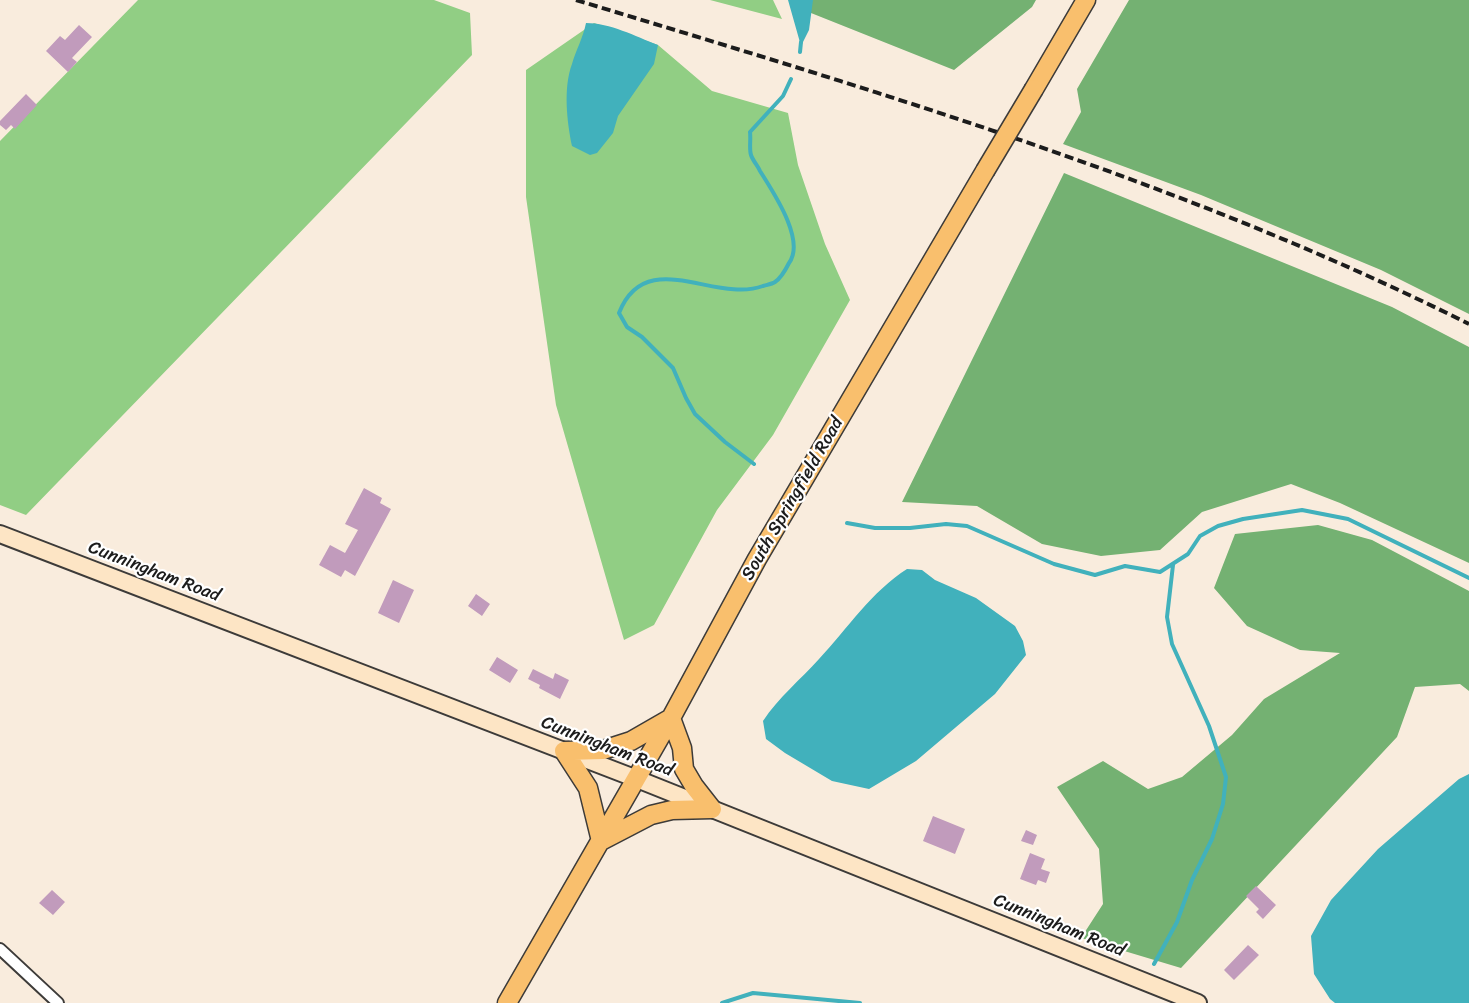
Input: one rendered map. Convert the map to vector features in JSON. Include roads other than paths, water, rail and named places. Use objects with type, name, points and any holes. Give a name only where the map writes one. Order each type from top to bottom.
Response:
[{"type":"main road","name":"South Springfield Road","points":[[507,1003],[637,779],[757,559],[1086,0]]},
{"type":"main road","name":"Cunningham Road","points":[[0,534],[637,779],[1198,1003]]},
{"type":"main road","points":[[564,751],[603,750],[631,741],[671,718],[682,748],[684,769],[712,809]]},
{"type":"main road","points":[[564,751],[588,789],[601,841],[651,815],[672,810],[712,809]]},
{"type":"street","points":[[0,949],[58,1003]]},
{"type":"water","points":[[788,0],[813,0],[809,30],[801,46]]},
{"type":"water","points":[[586,23],[613,28],[658,45],[654,64],[618,116],[613,133],[597,153],[590,155],[572,146],[567,105],[569,73]]},
{"type":"water","points":[[907,569],[922,570],[935,580],[976,598],[1015,626],[1023,641],[1026,655],[995,694],[916,761],[869,789],[832,781],[766,739],[763,721],[871,599]]},
{"type":"water","points":[[1469,774],[1469,1003],[1335,1003],[1314,974],[1311,936],[1331,900],[1378,849],[1459,779]]},
{"type":"waterway","points":[[800,52],[801,42]]},
{"type":"waterway","points":[[754,464],[725,442],[695,414],[673,368],[642,337],[627,327],[619,313],[631,293],[646,283],[664,279],[744,290],[772,283],[781,276],[793,253],[791,229],[779,203],[751,155],[750,132],[783,96],[791,79]]},
{"type":"waterway","points":[[847,523],[875,528],[910,528],[946,524],[967,526],[1054,564],[1095,575],[1125,566],[1160,572],[1188,554],[1200,536],[1218,526],[1243,519],[1302,510],[1348,519],[1469,578]]},
{"type":"waterway","points":[[1154,964],[1177,922],[1192,880],[1212,839],[1223,804],[1226,777],[1209,726],[1172,644],[1167,617],[1173,565]]},
{"type":"waterway","points":[[722,1003],[753,993],[860,1003]]},
{"type":"railway","points":[[576,0],[803,69],[1030,143],[1142,183],[1252,226],[1362,273],[1469,324]]}]
